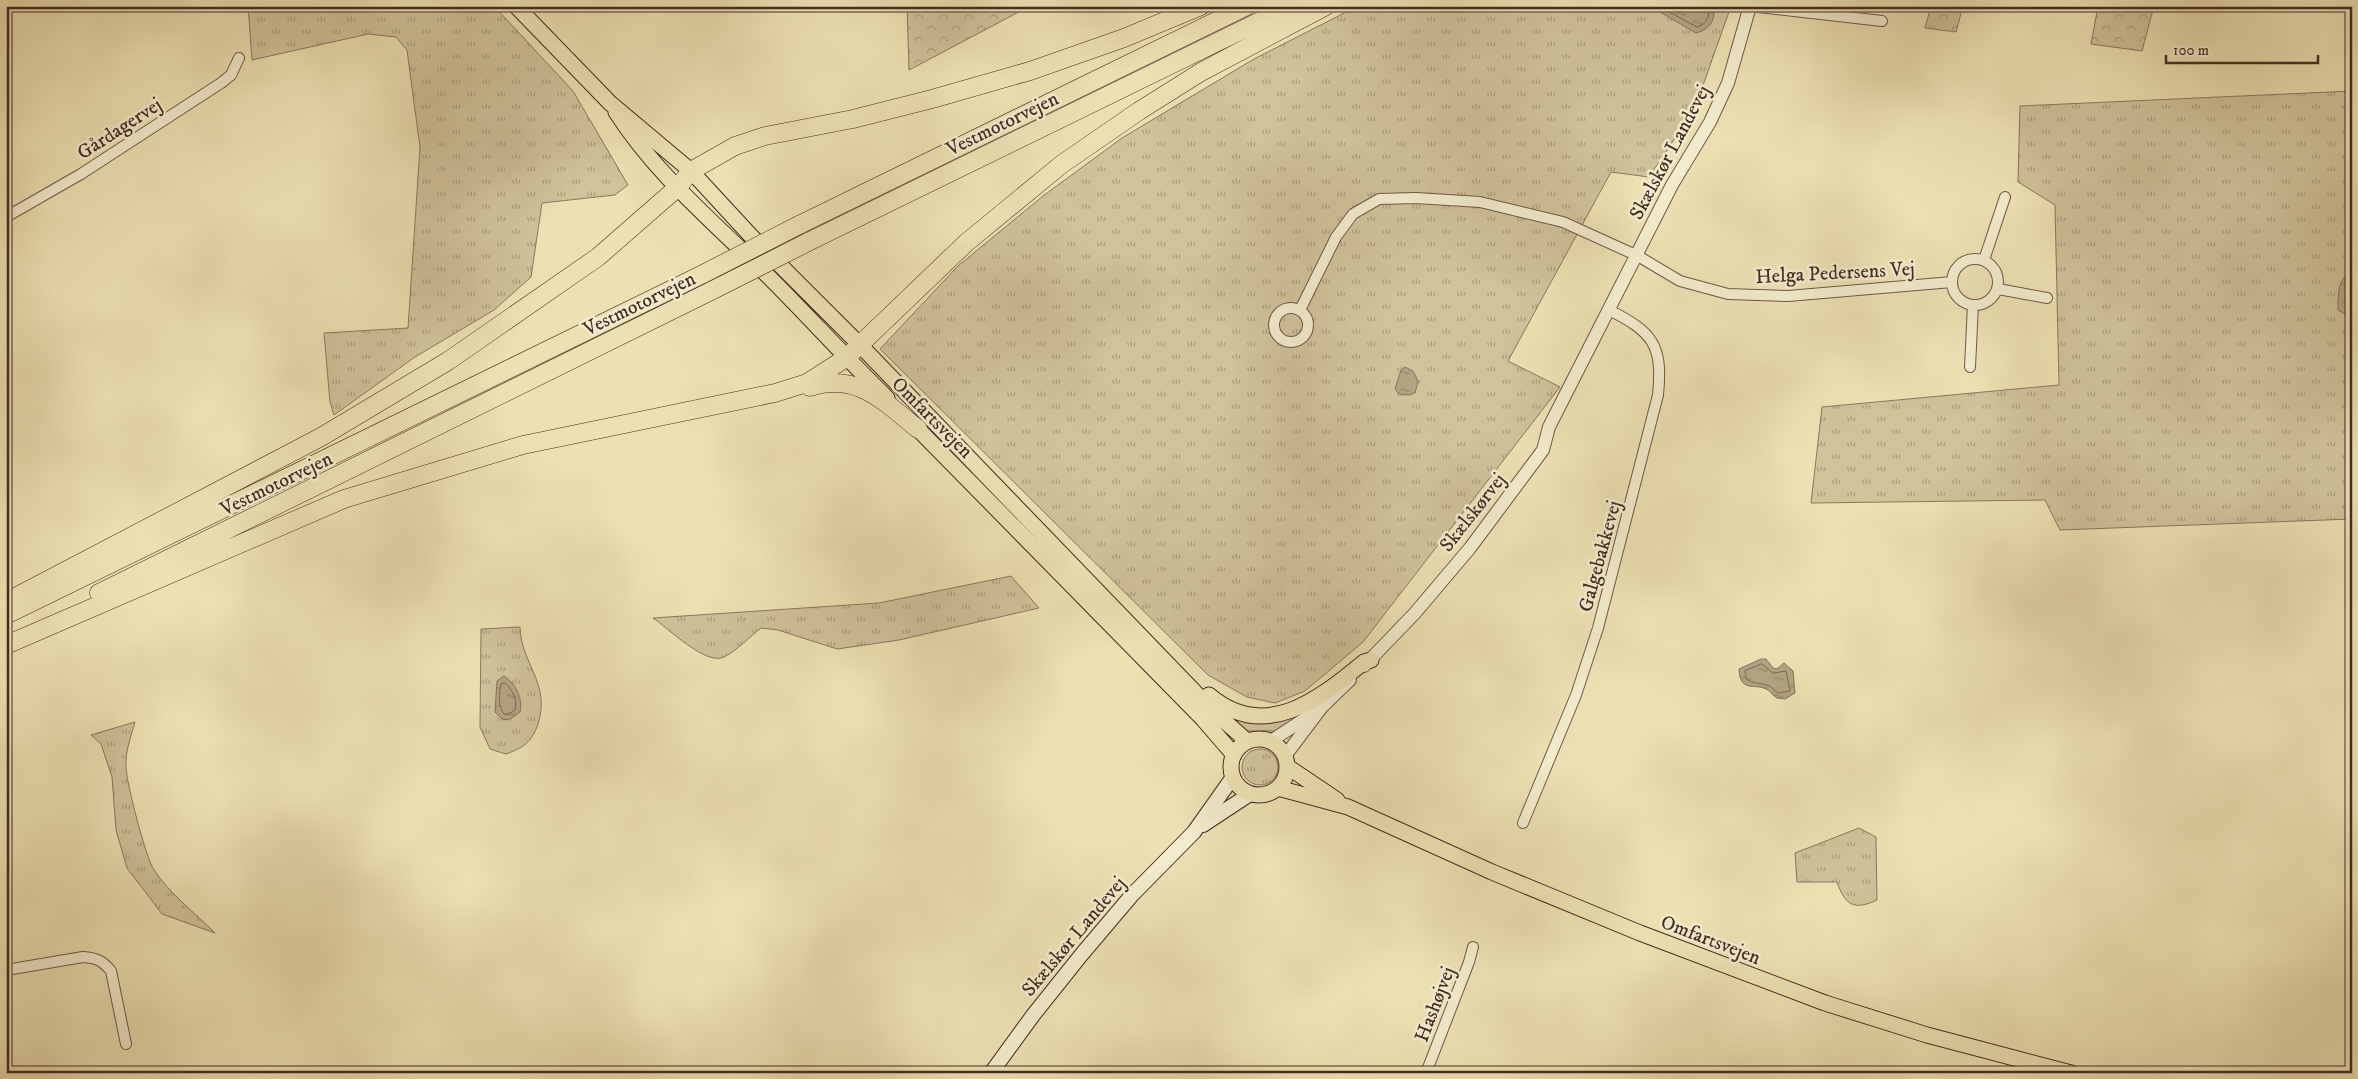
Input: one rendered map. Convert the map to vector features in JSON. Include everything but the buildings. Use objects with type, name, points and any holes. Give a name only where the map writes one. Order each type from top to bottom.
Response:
[{"type":"highway","points":[[6,602],[321,437],[448,361],[598,257],[677,188],[692,171],[735,146],[765,136],[854,119],[1030,71],[1117,41],[1201,6]]},
{"type":"highway","name":"Vestmotorvejen","points":[[6,615],[1247,6]]},
{"type":"highway","name":"Vestmotorvejen","points":[[6,637],[1291,6]]},
{"type":"highway","points":[[6,645],[344,499],[523,445],[775,393],[806,382],[846,358],[861,346],[913,292],[966,243],[1062,164],[1139,111],[1201,72],[1326,6]]},
{"type":"highway","points":[[712,406],[772,399],[823,383],[849,383],[877,396],[918,429]]},
{"type":"main road","name":"Omfartsvejen","points":[[516,6],[610,103],[692,171],[751,236],[861,346],[1213,711],[1247,742]]},
{"type":"main road","name":"Omfartsvejen","points":[[610,103],[633,139],[658,169],[768,276],[846,358],[1196,712],[1234,755]]},
{"type":"main road","points":[[677,188],[692,189],[701,194],[728,219],[751,236]]},
{"type":"main road","points":[[768,276],[836,338],[861,346]]},
{"type":"main road","points":[[1154,648],[1222,706],[1255,716],[1284,714],[1310,704],[1364,662],[1371,660]]},
{"type":"main road","points":[[1255,739],[1271,741],[1287,761],[1284,782],[1278,788],[1265,795],[1250,794],[1237,784],[1233,777],[1231,762],[1234,755],[1247,742],[1255,739]]},
{"type":"main road","name":"Omfartsvejen","points":[[1287,761],[1348,808]]},
{"type":"main road","name":"Skælskør Landevej","points":[[991,1073],[1034,1014],[1082,954],[1132,896],[1194,832],[1233,777]]},
{"type":"main road","name":"Omfartsvejen","points":[[1278,788],[1348,808],[1492,872],[1742,974],[1825,1003],[1927,1035],[2071,1073]]},
{"type":"main road","name":"Skælskør Landevej","points":[[1194,832],[1250,794]]},
{"type":"street","name":"Skælskør Landevej","points":[[1609,310],[1638,256],[1672,185],[1710,122],[1728,84],[1750,6],[1882,21]]},
{"type":"street","name":"Gårdagervej","points":[[6,217],[81,174],[221,83],[231,75],[239,58]]},
{"type":"street","points":[[1984,260],[2005,197]]},
{"type":"street","name":"Helga Pedersens Vej","points":[[1300,310],[1336,237],[1354,214],[1379,199],[1416,198],[1480,202],[1563,222],[1638,256],[1680,281],[1728,294],[1788,296],[1952,282]]},
{"type":"street","points":[[1973,258],[1984,260],[1996,269],[1999,279],[1998,289],[1988,301],[1973,305],[1958,297],[1952,282],[1954,271],[1962,262],[1973,258]]},
{"type":"street","points":[[1998,289],[2046,298]]},
{"type":"street","points":[[1970,367],[1973,305]]},
{"type":"street","name":"Skælskørvej","points":[[1271,741],[1322,707],[1371,660],[1415,613],[1470,548],[1543,450],[1549,428],[1609,310]]},
{"type":"street","name":"Galgebakkevej","points":[[1522,823],[1576,695],[1598,628],[1658,395],[1660,371],[1657,354],[1646,332],[1609,310]]},
{"type":"street","name":"Skælskørvej","points":[[1287,761],[1322,707]]},
{"type":"street","name":"Hashøjvej","points":[[1426,1073],[1473,947]]},
{"type":"street","points":[[6,970],[83,957],[96,958],[104,963],[110,971],[126,1044]]},
{"type":"green space","points":[[248,6],[494,6],[573,91],[628,185],[615,195],[542,203],[531,277],[494,310],[415,357],[334,415],[330,402],[324,333],[408,328],[420,147],[407,50],[396,37],[368,34],[252,60]]},
{"type":"green space","points":[[907,6],[1030,6],[909,70]]},
{"type":"green space","points":[[1358,6],[1731,6],[1695,108],[1649,177],[1611,172],[1508,361],[1560,387],[1363,642],[1305,691],[1275,703],[1247,697],[1208,675],[880,349],[958,266],[1043,196],[1122,138],[1254,59]]},
{"type":"green space","points":[[1931,6],[1963,6],[1956,32],[1925,28]]},
{"type":"green space","points":[[2098,6],[2154,6],[2142,51],[2091,44]]},
{"type":"green space","points":[[2352,91],[2352,519],[2060,530],[2045,500],[1811,503],[1822,407],[2059,385],[2055,205],[2018,182],[2020,106]]},
{"type":"green space","points":[[1011,576],[1039,608],[899,640],[837,649],[778,630],[761,628],[729,654],[716,658],[707,656],[687,645],[653,618],[879,603]]},
{"type":"green space","points":[[520,627],[525,652],[538,685],[541,697],[541,710],[536,730],[530,740],[522,747],[506,754],[490,749],[480,727],[481,629]]},
{"type":"green space","points":[[1221,709],[1301,712],[1303,716],[1281,731],[1248,731],[1240,729]]},
{"type":"green space","points":[[135,722],[126,756],[126,767],[137,820],[150,863],[167,887],[215,933],[162,914],[127,868],[116,830],[112,777],[101,744],[91,735]]},
{"type":"green space","points":[[1260,749],[1267,750],[1273,754],[1277,760],[1277,774],[1273,780],[1267,784],[1260,785],[1253,784],[1247,780],[1243,774],[1242,767],[1243,760],[1247,754],[1253,750]]},
{"type":"green space","points":[[1859,828],[1876,837],[1877,900],[1862,905],[1851,904],[1843,896],[1837,882],[1797,882],[1795,853]]},
{"type":"water","points":[[1650,6],[1713,6],[1714,16],[1708,27],[1696,33]]},
{"type":"water","points":[[2352,271],[2352,316],[2348,316],[2338,310],[2338,294],[2343,278]]},
{"type":"water","points":[[1405,367],[1413,371],[1418,381],[1415,393],[1409,395],[1399,394],[1395,389],[1401,370]]},
{"type":"water","points":[[1761,659],[1766,659],[1773,668],[1777,669],[1784,663],[1793,671],[1795,693],[1785,699],[1777,698],[1768,690],[1745,685],[1742,682],[1739,669]]},
{"type":"water","points":[[504,676],[518,692],[521,707],[520,712],[509,720],[502,719],[495,712],[497,681]]}]
